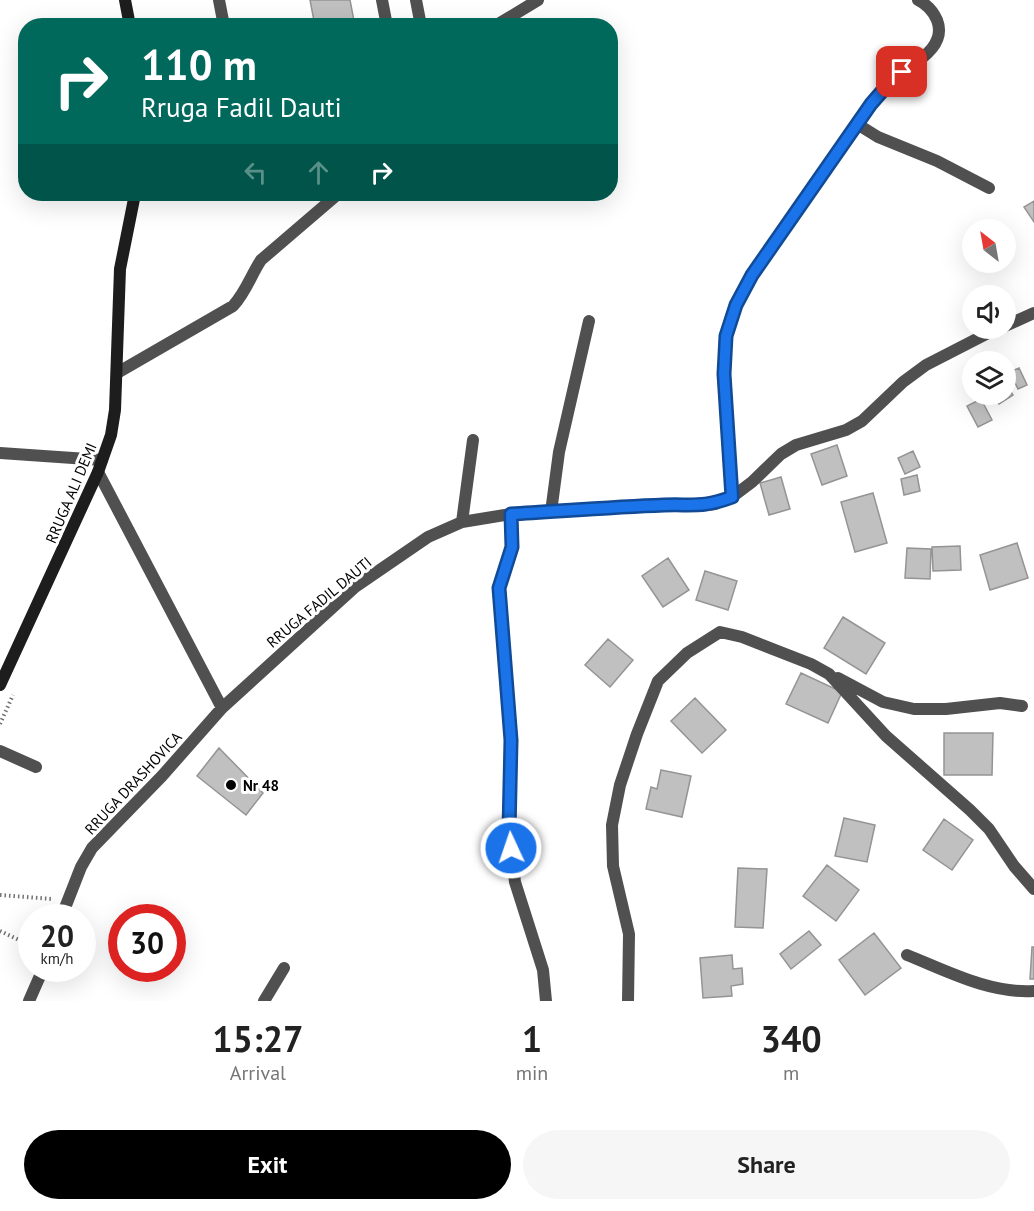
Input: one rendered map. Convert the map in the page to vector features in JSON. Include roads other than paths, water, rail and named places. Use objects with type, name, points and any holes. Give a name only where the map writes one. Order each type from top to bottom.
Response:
[{"type":"main road","points":[[125,0],[128,18]]},
{"type":"main road","name":"RRUGA ALI DEMI","points":[[0,685],[100,466],[111,435],[117,374],[117,299],[120,269],[134,201]]},
{"type":"street","points":[[219,0],[222,18]]},
{"type":"street","points":[[382,0],[385,18]]},
{"type":"street","points":[[416,0],[419,18]]},
{"type":"street","points":[[508,18],[538,0]]},
{"type":"street","points":[[732,497],[724,374],[726,336],[736,305],[752,275],[857,124],[891,81],[929,51],[938,40],[941,30],[935,15],[918,0]]},
{"type":"street","points":[[857,124],[878,137],[937,160],[989,188]]},
{"type":"street","points":[[117,374],[233,306],[243,295],[261,260],[330,201]]},
{"type":"street","points":[[1016,321],[1034,313]]},
{"type":"street","points":[[551,512],[559,452],[589,321]]},
{"type":"street","name":"RRUGA FADIL DAUTI","points":[[222,708],[355,587],[428,537],[462,522],[511,514],[715,504],[732,497],[752,482],[781,454],[796,445],[846,430],[862,421],[903,382],[926,365],[977,339]]},
{"type":"street","points":[[462,522],[473,440]]},
{"type":"street","points":[[0,453],[100,466],[222,708]]},
{"type":"street","points":[[511,514],[512,547],[499,588],[511,740],[509,831],[515,882],[543,970],[546,1001]]},
{"type":"street","points":[[628,1001],[629,934],[613,867],[612,825],[620,785],[658,681],[687,653],[720,632],[742,637],[811,664],[883,702],[915,709],[946,709],[1000,702],[1022,706]]},
{"type":"street","points":[[829,674],[886,736],[970,810],[988,829],[1014,866],[1034,889]]},
{"type":"street","name":"RRUGA DRASHOVICA","points":[[66,904],[81,867],[92,848],[162,776],[222,708]]},
{"type":"street","points":[[0,751],[36,767]]},
{"type":"street","points":[[907,955],[986,985],[1017,992],[1034,991]]},
{"type":"street","points":[[264,1001],[284,968]]},
{"type":"street","points":[[29,1001],[37,982]]},
{"type":"place","name":"Nr 48","points":[[231,785]]}]
